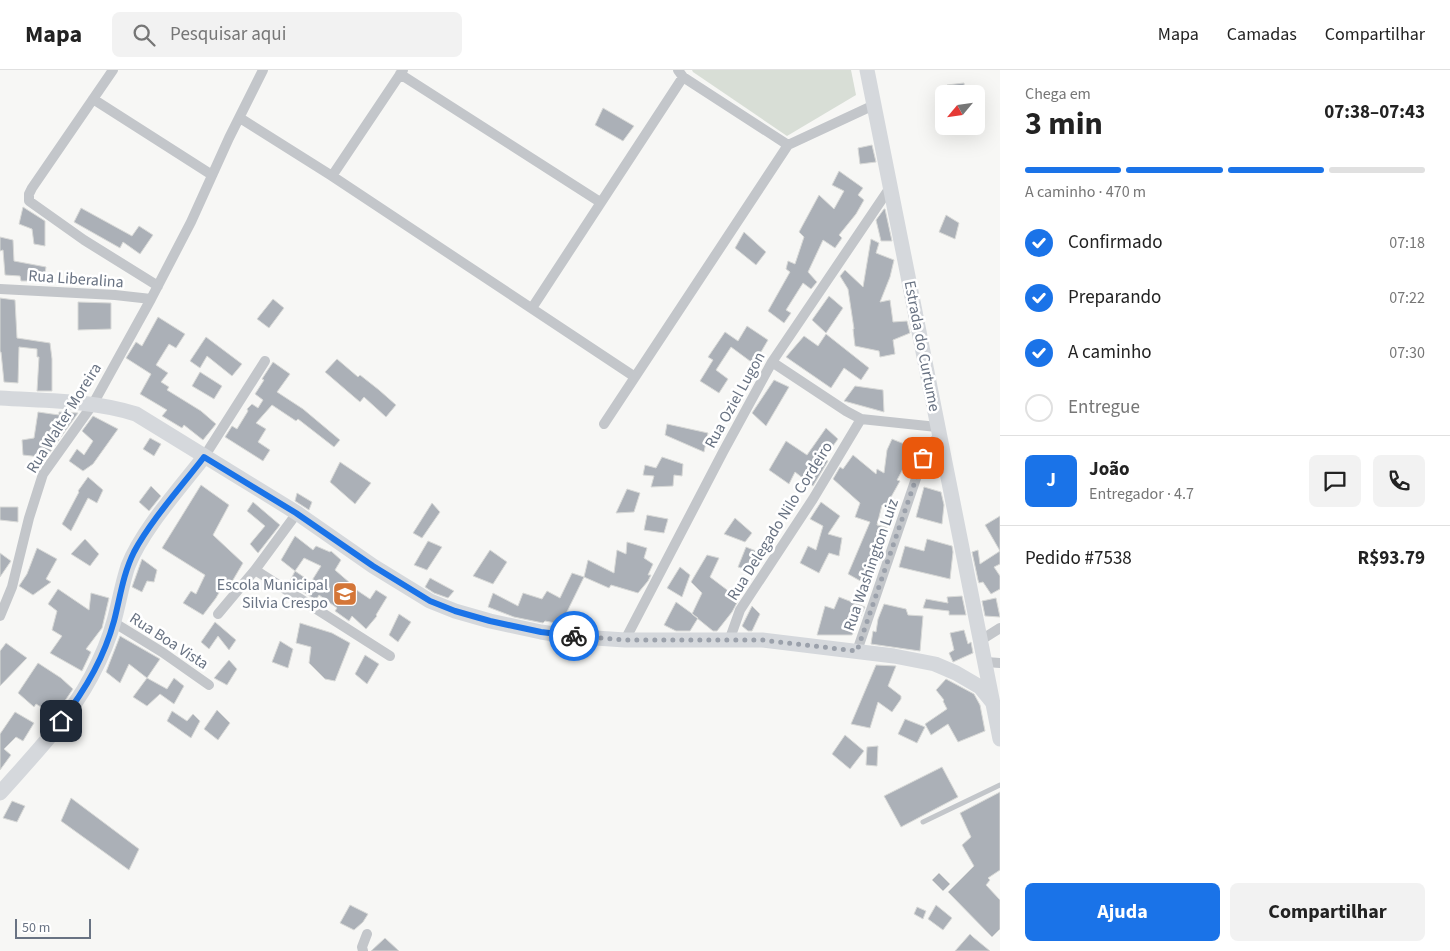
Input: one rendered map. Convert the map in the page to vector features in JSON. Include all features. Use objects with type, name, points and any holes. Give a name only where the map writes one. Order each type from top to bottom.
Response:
[{"type":"street","points":[[113,70],[32,188],[29,194],[29,201],[84,240],[158,286]]},
{"type":"street","name":"Estrada do Curtume","points":[[867,70],[980,640],[993,663],[984,683]]},
{"type":"street","name":"Rua Walter Moreira","points":[[0,616],[12,587],[29,518],[43,474],[93,404],[158,286],[240,118],[259,72]]},
{"type":"street","points":[[332,176],[401,72],[600,202]]},
{"type":"street","points":[[532,308],[680,73],[788,146]]},
{"type":"street","points":[[93,100],[212,175]]},
{"type":"street","points":[[604,424],[788,146],[874,105]]},
{"type":"street","points":[[240,118],[332,176],[635,377]]},
{"type":"street","name":"Rua Oziel Lugon","points":[[625,640],[772,362],[891,186]]},
{"type":"street","name":"Rua Liberalina","points":[[0,289],[115,295],[151,299]]},
{"type":"street","points":[[0,793],[43,745],[92,676],[114,622],[120,592],[134,552],[204,457],[265,361]]},
{"type":"street","points":[[772,362],[861,419],[938,431]]},
{"type":"street","points":[[0,398],[93,404],[136,414],[296,513],[373,566],[441,606],[490,621],[541,632],[625,640],[762,640],[894,656],[935,664],[984,683],[993,704],[1000,739]]},
{"type":"street","name":"Rua Delegado Nilo Cordeiro","points":[[729,641],[740,610],[813,499],[861,419]]},
{"type":"street","name":"Rua Washington Luiz","points":[[857,651],[923,458],[938,431]]},
{"type":"street","points":[[218,614],[255,570],[296,513]]},
{"type":"street","points":[[255,570],[390,656]]},
{"type":"street","name":"Rua Boa Vista","points":[[114,622],[162,652],[208,685]]},
{"type":"street","points":[[980,640],[1000,628]]},
{"type":"street","points":[[363,951],[362,947],[367,934]]},
{"type":"lane","points":[[923,822],[1000,786]]},
{"type":"shaded area","points":[[692,70],[851,70],[856,95],[787,136]]},
{"type":"building","points":[[964,83],[964,85],[947,85]]},
{"type":"building","points":[[603,108],[634,126],[623,141],[595,125]]},
{"type":"building","points":[[872,145],[876,162],[860,164],[858,148]]},
{"type":"building","points":[[839,171],[863,188],[858,195],[864,200],[856,214],[839,235],[842,238],[835,248],[823,240],[808,272],[817,282],[811,289],[803,283],[786,310],[791,313],[784,323],[768,311],[790,272],[786,269],[788,261],[795,264],[804,237],[799,232],[819,195],[834,209],[844,191],[832,185]]},
{"type":"building","points":[[23,207],[45,221],[45,246],[34,244],[32,229],[19,224]]},
{"type":"building","points":[[81,208],[132,236],[139,226],[153,235],[140,254],[123,242],[120,248],[74,222]]},
{"type":"building","points":[[884,209],[892,241],[881,241],[876,220]]},
{"type":"building","points":[[946,215],[959,223],[955,239],[939,232]]},
{"type":"building","points":[[744,232],[766,252],[756,265],[735,248]]},
{"type":"building","points":[[0,237],[13,240],[14,261],[46,267],[44,281],[21,281],[20,276],[5,275],[3,250],[0,251]]},
{"type":"building","points":[[871,239],[879,243],[876,253],[894,260],[890,277],[880,302],[890,300],[893,322],[907,321],[910,333],[893,340],[895,354],[880,357],[879,351],[855,346],[848,289],[840,276],[845,270],[863,287]]},
{"type":"building","points":[[829,296],[843,308],[826,333],[812,320]]},
{"type":"building","points":[[0,298],[15,300],[17,338],[50,343],[52,391],[37,391],[39,357],[37,357],[37,349],[19,347],[18,383],[4,382],[0,352]]},
{"type":"building","points":[[273,299],[284,308],[269,328],[257,319]]},
{"type":"building","points":[[78,302],[111,303],[111,329],[78,330]]},
{"type":"building","points":[[158,317],[185,334],[176,348],[169,344],[156,365],[168,373],[161,382],[169,387],[167,390],[201,411],[216,424],[203,440],[184,425],[182,428],[162,416],[167,410],[140,394],[151,374],[126,358],[136,342],[142,346]]},
{"type":"building","points":[[747,326],[768,340],[754,364],[731,347],[716,370],[728,379],[719,393],[700,381],[713,360],[708,357],[725,332],[738,341]]},
{"type":"building","points":[[826,334],[869,368],[861,380],[844,368],[831,388],[786,357],[804,336],[818,346]]},
{"type":"building","points":[[206,337],[242,364],[232,376],[207,356],[200,368],[190,361]]},
{"type":"building","points":[[337,359],[358,377],[360,375],[396,405],[386,417],[364,397],[360,402],[325,372]]},
{"type":"building","points":[[273,362],[290,374],[277,392],[303,409],[340,440],[334,447],[298,419],[296,421],[272,405],[256,423],[266,429],[258,442],[270,450],[263,461],[225,437],[232,426],[237,429],[248,411],[247,409],[252,404],[258,408],[263,400],[255,394]]},
{"type":"building","points":[[200,372],[222,386],[214,399],[192,386]]},
{"type":"building","points":[[774,380],[789,387],[766,426],[752,413]]},
{"type":"building","points":[[855,386],[883,390],[884,412],[844,401]]},
{"type":"building","points":[[38,412],[59,415],[59,412],[78,413],[48,455],[41,452],[41,457],[23,455],[22,440],[34,438]]},
{"type":"building","points":[[93,416],[118,429],[93,464],[83,471],[69,461],[77,449],[84,455],[93,441],[82,431]]},
{"type":"building","points":[[667,424],[708,433],[704,452],[665,435]]},
{"type":"building","points":[[826,428],[838,439],[824,458],[828,461],[813,486],[795,472],[789,484],[769,470],[786,441],[807,455]]},
{"type":"building","points":[[150,438],[161,444],[154,456],[143,449]]},
{"type":"building","points":[[892,439],[914,448],[897,480],[900,481],[886,506],[882,505],[877,525],[887,527],[878,550],[880,551],[864,583],[848,574],[870,522],[855,517],[860,503],[833,479],[840,467],[843,469],[853,455],[876,474],[877,469],[884,473],[887,450]]},
{"type":"building","points":[[662,457],[683,464],[682,476],[674,475],[673,486],[651,487],[654,476],[643,475],[645,465],[656,468]]},
{"type":"building","points":[[340,462],[371,483],[355,504],[330,482]]},
{"type":"building","points":[[88,477],[103,490],[97,503],[88,498],[71,531],[62,524],[78,491]]},
{"type":"building","points":[[201,485],[229,505],[213,535],[243,563],[230,585],[225,582],[203,615],[183,603],[191,591],[196,594],[205,575],[162,548]]},
{"type":"building","points":[[151,486],[161,496],[149,511],[139,502]]},
{"type":"building","points":[[924,487],[941,492],[944,505],[942,524],[916,517]]},
{"type":"building","points":[[627,489],[640,493],[634,512],[616,513]]},
{"type":"building","points":[[297,493],[312,502],[309,510],[295,501]]},
{"type":"building","points":[[253,502],[280,525],[258,553],[250,544],[265,526],[247,511]]},
{"type":"building","points":[[821,502],[840,516],[828,534],[842,538],[839,556],[829,553],[819,573],[800,563],[808,546],[816,550],[823,526],[810,519]]},
{"type":"building","points":[[432,503],[440,512],[422,538],[413,533]]},
{"type":"building","points":[[0,507],[18,507],[18,522],[0,520]]},
{"type":"building","points":[[647,515],[668,519],[664,533],[644,530]]},
{"type":"building","points":[[1000,516],[1000,551],[985,525]]},
{"type":"building","points":[[735,518],[752,533],[745,542],[724,534]]},
{"type":"building","points":[[295,536],[313,550],[316,546],[331,551],[341,560],[335,570],[350,583],[349,585],[370,599],[376,590],[387,597],[377,616],[366,629],[352,616],[349,621],[335,611],[337,608],[319,595],[316,600],[289,583],[295,571],[281,560]],"holes":[[[304,558],[321,566],[311,582],[295,571]]]},
{"type":"building","points":[[85,539],[99,554],[90,566],[71,554]]},
{"type":"building","points":[[927,539],[952,546],[950,579],[899,567],[905,546],[924,551]]},
{"type":"building","points":[[428,541],[442,547],[427,570],[414,565]]},
{"type":"building","points":[[627,542],[647,548],[644,558],[653,564],[648,575],[651,575],[648,581],[638,593],[611,585],[609,588],[584,577],[588,560],[614,573],[617,550],[626,554]]},
{"type":"building","points":[[746,547],[761,553],[753,572],[738,567]]},
{"type":"building","points":[[37,548],[57,559],[46,579],[51,582],[33,595],[19,586],[27,574]]},
{"type":"building","points":[[490,550],[507,562],[493,584],[473,576]]},
{"type":"building","points":[[978,550],[980,564],[1000,551],[1000,564],[994,567],[1000,576],[1000,589],[991,594],[983,582],[979,583],[978,580],[972,552]]},
{"type":"building","points":[[0,553],[11,561],[0,577]]},
{"type":"building","points":[[707,555],[719,558],[710,577],[739,599],[732,612],[717,631],[713,631],[692,614],[702,593],[691,582]]},
{"type":"building","points":[[142,559],[157,570],[154,582],[147,581],[142,592],[132,587]]},
{"type":"building","points":[[680,567],[690,575],[682,597],[667,588]]},
{"type":"building","points":[[572,573],[584,577],[561,624],[545,621],[543,623],[514,617],[488,607],[493,593],[518,606],[523,593],[542,599],[547,591],[560,598]]},
{"type":"building","points":[[430,578],[454,591],[448,598],[434,593],[425,587]]},
{"type":"building","points":[[58,589],[89,610],[91,593],[109,598],[102,628],[86,649],[91,652],[82,671],[50,653],[62,636],[52,630],[57,611],[48,604]]},
{"type":"building","points":[[962,596],[966,615],[949,615],[949,611],[923,608],[926,599],[948,603],[947,597]]},
{"type":"building","points":[[839,597],[865,607],[852,635],[817,635],[825,606],[834,609]]},
{"type":"building","points":[[996,598],[1000,617],[985,616],[982,601]]},
{"type":"building","points":[[676,602],[698,618],[690,631],[676,631],[664,625]]},
{"type":"building","points":[[884,604],[906,609],[908,615],[923,616],[920,651],[871,644],[873,631],[876,632],[878,619]]},
{"type":"building","points":[[752,606],[760,614],[752,631],[748,631],[742,626]]},
{"type":"building","points":[[399,614],[411,622],[398,642],[389,635]]},
{"type":"building","points":[[215,622],[236,640],[229,650],[218,636],[209,649],[201,642]]},
{"type":"building","points":[[300,623],[332,633],[350,643],[335,681],[325,679],[309,663],[311,647],[296,643]]},
{"type":"building","points":[[964,630],[968,644],[971,642],[973,653],[953,662],[949,653],[954,650],[950,633]]},
{"type":"building","points":[[120,636],[160,659],[147,678],[129,664],[120,683],[106,672]]},
{"type":"building","points":[[280,641],[293,649],[288,668],[272,662]]},
{"type":"building","points":[[6,643],[27,658],[0,686],[0,651]]},
{"type":"building","points":[[365,655],[379,664],[367,684],[355,674]]},
{"type":"building","points":[[229,660],[237,669],[227,685],[214,678]]},
{"type":"building","points":[[38,663],[61,678],[73,689],[55,715],[36,704],[34,707],[18,693]]},
{"type":"building","points":[[876,665],[896,666],[888,686],[901,696],[901,699],[892,712],[878,702],[870,728],[851,724]]},
{"type":"building","points":[[147,678],[167,689],[174,678],[184,686],[174,704],[160,694],[147,706],[133,697]]},
{"type":"building","points":[[946,679],[974,694],[980,705],[985,731],[958,742],[948,724],[931,735],[925,724],[947,709],[944,700],[936,690]]},
{"type":"building","points":[[217,710],[230,723],[218,740],[204,729]]},
{"type":"building","points":[[172,711],[187,721],[193,714],[200,721],[191,738],[167,721]]},
{"type":"building","points":[[15,712],[34,723],[23,741],[16,737],[4,749],[11,755],[0,770],[0,734]]},
{"type":"building","points":[[905,719],[925,727],[917,743],[898,734]]},
{"type":"building","points":[[845,735],[864,751],[850,769],[832,754]]},
{"type":"building","points":[[878,746],[877,766],[866,765],[867,747]]},
{"type":"building","points":[[942,767],[958,797],[901,827],[884,796]]},
{"type":"building","points":[[1000,792],[1000,870],[988,878],[990,880],[986,885],[1000,900],[1000,929],[992,937],[948,892],[974,866],[962,845],[971,837],[960,813]]},
{"type":"building","points":[[71,798],[139,849],[129,870],[61,821]]},
{"type":"building","points":[[12,801],[25,806],[17,822],[3,818]]},
{"type":"building","points":[[939,873],[950,884],[943,891],[932,880]]},
{"type":"building","points":[[350,905],[368,914],[363,922],[354,930],[340,923]]},
{"type":"building","points":[[936,905],[952,918],[943,930],[928,919]]},
{"type":"building","points":[[917,907],[926,911],[923,919],[914,914]]},
{"type":"building","points":[[970,934],[973,937],[990,951],[955,951]]},
{"type":"building","points":[[385,938],[399,951],[371,951]]},
{"type":"way so far","points":[[574,636],[625,640],[762,640],[857,651],[923,458]]},
{"type":"place","name":"Escola Municipal Silvia Crespo","points":[[345,594]]},
{"type":"route","points":[[61,721],[92,676],[114,622],[120,592],[134,552],[204,457],[296,513],[373,566],[430,601],[455,611],[490,621],[541,632],[574,636]]}]
